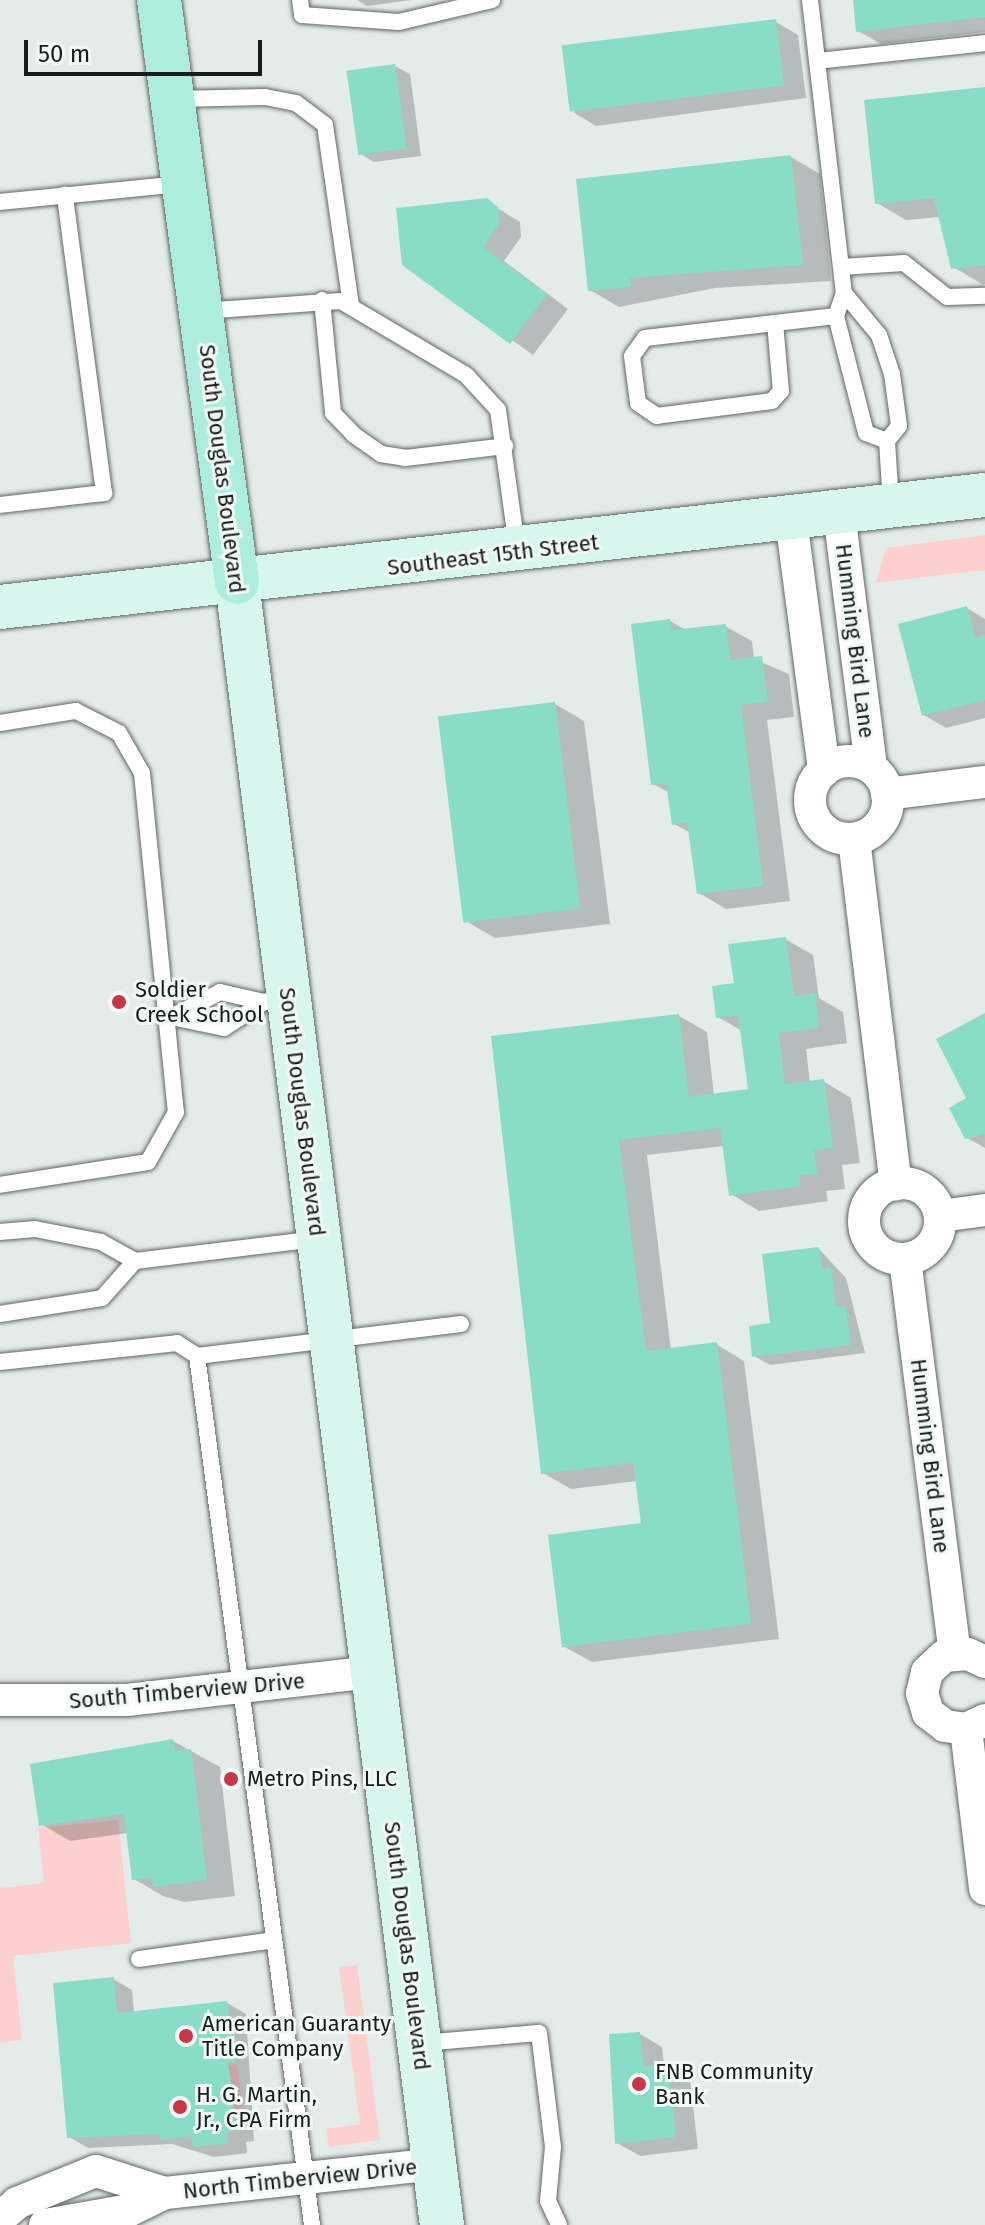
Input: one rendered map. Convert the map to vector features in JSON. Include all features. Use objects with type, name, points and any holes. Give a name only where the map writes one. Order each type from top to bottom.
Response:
[{"type":"main road","name":"South Douglas Boulevard","points":[[159,0],[186,183],[237,582],[276,1000],[318,1239],[442,2225]]},
{"type":"main road","name":"Southeast 15th Street","points":[[0,607],[518,552],[985,495]]},
{"type":"street","name":"Humming Bird Lane","points":[[839,513],[854,634],[879,781]]},
{"type":"street","points":[[791,519],[824,771]]},
{"type":"street","points":[[807,641],[854,634]]},
{"type":"street","points":[[879,781],[879,825],[854,839],[826,832],[812,813],[811,789],[824,771],[848,762],[879,781],[985,782]]},
{"type":"street","points":[[854,839],[896,1184]]},
{"type":"street","points":[[896,1184],[924,1190],[940,1216],[935,1241],[905,1259],[876,1249],[864,1226],[874,1195],[896,1184]]},
{"type":"street","points":[[940,1216],[985,1210]]},
{"type":"street","name":"Humming Bird Lane","points":[[905,1259],[970,1658]]},
{"type":"street","points":[[970,1658],[929,1668],[922,1700],[941,1724],[975,1724],[985,1889]]},
{"type":"street","name":"South Timberview Drive","points":[[0,1700],[241,1689],[373,1672]]},
{"type":"street","name":"North Timberview Drive","points":[[45,2225],[130,2210],[165,2193],[435,2164]]},
{"type":"street","name":"North Timberview Drive","points":[[0,2218],[17,2203],[96,2171],[165,2193]]},
{"type":"lane","points":[[300,0],[302,15],[399,22],[492,0]]},
{"type":"lane","points":[[810,0],[844,293],[836,316],[866,433],[887,441]]},
{"type":"lane","points":[[817,61],[985,43]]},
{"type":"lane","points":[[174,99],[265,97],[296,103],[325,125],[351,305]]},
{"type":"lane","points":[[0,202],[186,183]]},
{"type":"lane","points":[[0,505],[104,493],[65,195]]},
{"type":"lane","points":[[841,267],[904,263],[947,297],[985,296]]},
{"type":"lane","points":[[844,293],[879,335],[892,374],[899,426],[887,441],[891,507]]},
{"type":"lane","points":[[322,300],[333,413],[354,435],[381,454],[405,458],[505,446]]},
{"type":"lane","points":[[202,311],[322,300],[351,305],[490,396],[505,446],[518,552]]},
{"type":"lane","points":[[775,323],[781,391],[772,401],[657,416],[638,403],[632,356],[645,338],[775,323],[836,316]]},
{"type":"lane","points":[[0,723],[76,711],[119,733],[142,773],[171,1017],[176,1112],[148,1162],[0,1185]]},
{"type":"lane","points":[[171,1017],[220,992],[276,1000]]},
{"type":"lane","points":[[171,1017],[224,1028],[276,1000]]},
{"type":"lane","points":[[0,1232],[27,1229],[101,1242],[135,1261],[318,1239]]},
{"type":"lane","points":[[0,1314],[102,1298],[135,1261]]},
{"type":"lane","points":[[0,1362],[177,1343],[197,1356],[461,1324]]},
{"type":"lane","points":[[197,1356],[312,2225]]},
{"type":"lane","points":[[139,1959],[274,1940]]},
{"type":"lane","points":[[420,2044],[539,2033],[553,2147],[548,2201],[559,2225]]},
{"type":"shaded area","points":[[985,535],[985,570],[876,583],[886,548]]},
{"type":"shaded area","points":[[118,1820],[131,1943],[13,1956],[22,2040],[0,2043],[0,1888],[44,1883],[38,1828]]},
{"type":"shaded area","points":[[357,1965],[380,2140],[329,2147],[326,2129],[360,2124],[339,1967]]},
{"type":"shaded area","points":[[237,2064],[245,2125],[237,2126],[230,2074],[215,2076],[215,2067]]},
{"type":"building","points":[[853,0],[985,0],[985,17],[856,32]]},
{"type":"building","points":[[776,19],[784,86],[570,112],[562,45]]},
{"type":"building","points":[[395,64],[407,148],[358,155],[346,71]]},
{"type":"building","points":[[985,87],[985,265],[951,269],[934,198],[875,204],[864,100]]},
{"type":"building","points":[[791,155],[803,265],[630,278],[631,287],[588,291],[576,179]]},
{"type":"building","points":[[487,198],[498,207],[499,224],[483,247],[547,294],[510,344],[402,265],[396,208]]},
{"type":"building","points":[[967,606],[975,638],[985,635],[985,700],[922,716],[898,624]]},
{"type":"building","points":[[670,619],[672,630],[726,624],[730,660],[762,656],[768,702],[741,705],[763,886],[697,894],[687,822],[672,825],[666,783],[651,785],[631,624]]},
{"type":"building","points":[[555,702],[580,908],[463,923],[438,716]]},
{"type":"building","points":[[786,937],[794,996],[815,993],[819,1028],[779,1033],[785,1084],[824,1079],[833,1148],[814,1150],[817,1174],[799,1176],[801,1186],[729,1196],[720,1128],[619,1140],[646,1351],[717,1342],[751,1624],[562,1647],[548,1535],[641,1523],[633,1463],[541,1474],[491,1036],[679,1014],[689,1097],[748,1089],[738,1015],[716,1018],[712,986],[734,983],[728,944]]},
{"type":"building","points":[[985,1013],[985,1134],[965,1139],[949,1108],[966,1098],[936,1039]]},
{"type":"building","points":[[819,1247],[822,1268],[831,1267],[836,1307],[846,1306],[851,1345],[752,1357],[749,1326],[770,1323],[762,1254]]},
{"type":"building","points":[[173,1739],[175,1751],[191,1749],[207,1880],[153,1887],[152,1878],[132,1880],[124,1814],[39,1826],[30,1764]]},
{"type":"building","points":[[114,1977],[117,2013],[227,2001],[235,2062],[228,2062],[236,2130],[227,2132],[229,2143],[193,2147],[191,2136],[161,2140],[160,2134],[67,2138],[53,1983]]},
{"type":"building","name":"FNB Community Bank","points":[[640,2032],[644,2066],[668,2064],[676,2137],[615,2144],[609,2034]]},
{"type":"place","name":"Soldier Creek School","points":[[119,1002]]},
{"type":"place","name":"Metro Pins, LLC","points":[[231,1779]]},
{"type":"place","name":"American Guaranty Title Company","points":[[186,2036]]},
{"type":"place","name":"FNB Community Bank","points":[[639,2084]]},
{"type":"place","name":"H. G. Martin, Jr., CPA Firm","points":[[180,2107]]}]
